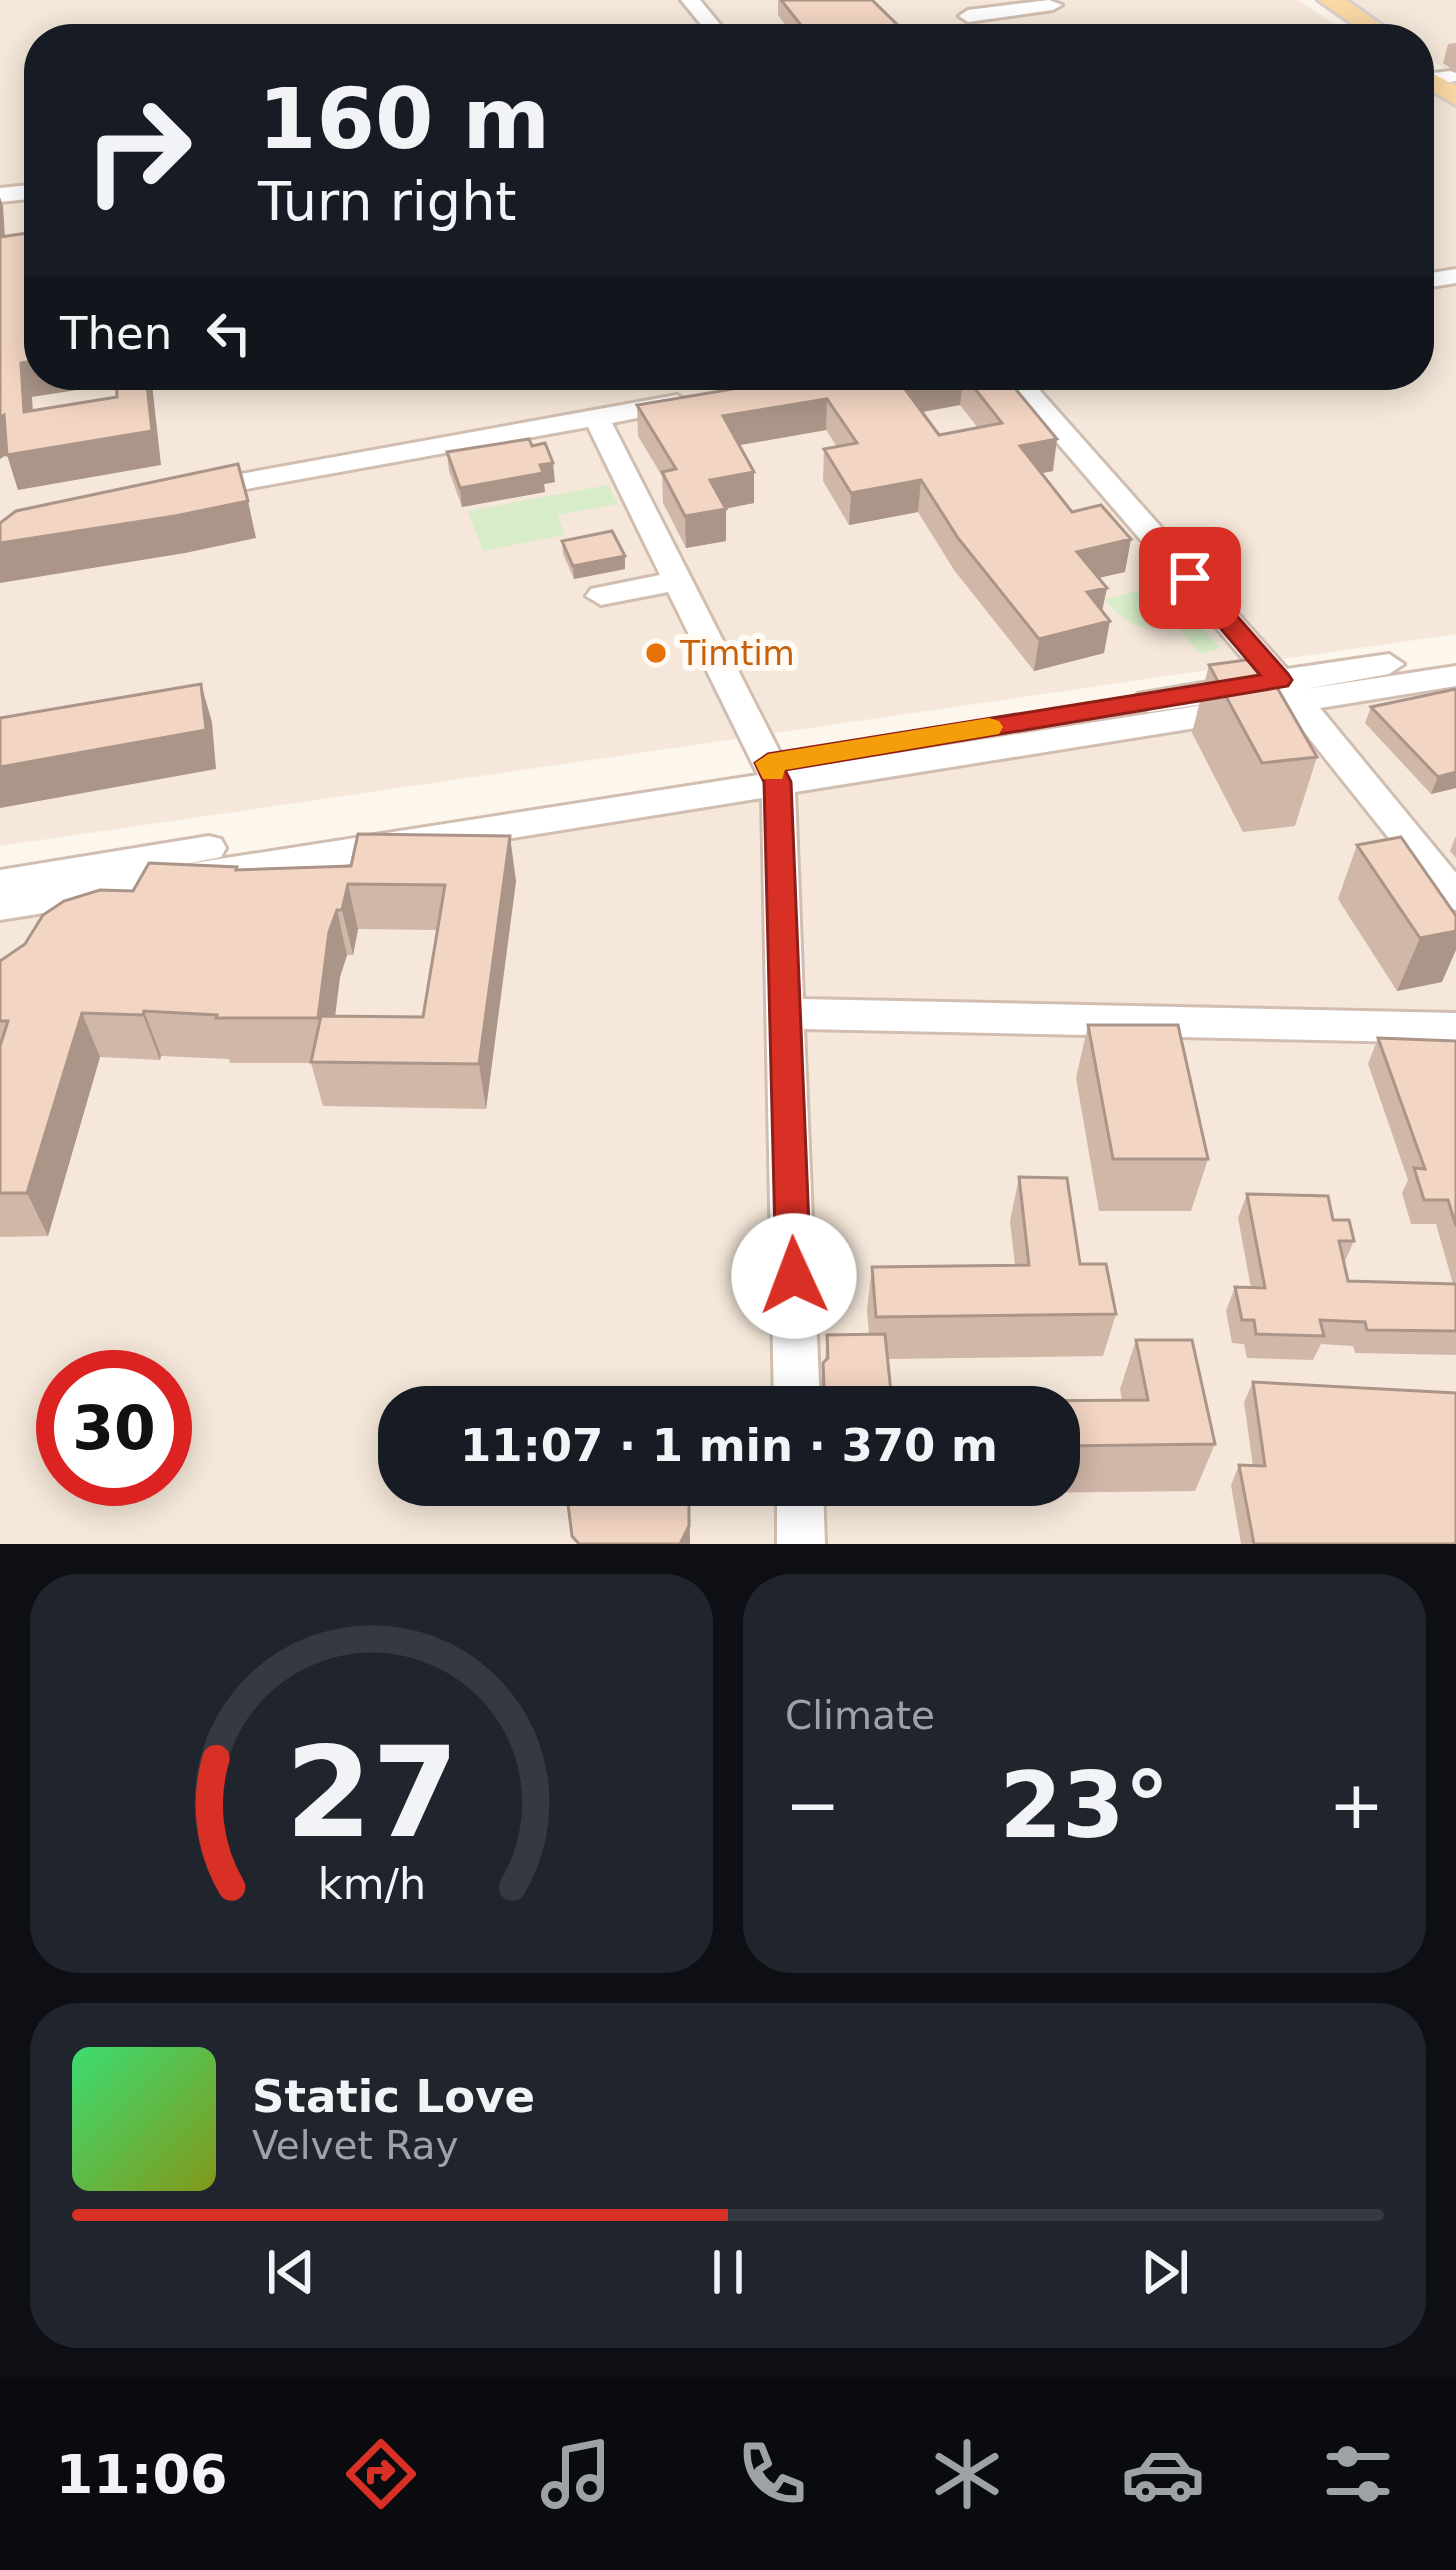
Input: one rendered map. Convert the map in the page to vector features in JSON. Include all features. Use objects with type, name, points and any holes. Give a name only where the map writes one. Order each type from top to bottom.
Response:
[{"type":"main road","points":[[1306,0],[1343,24]]},
{"type":"main road","points":[[1330,0],[1367,24]]},
{"type":"street","points":[[690,0],[710,24]]},
{"type":"street","points":[[952,0],[977,24]]},
{"type":"street","points":[[968,16],[1052,5]]},
{"type":"street","points":[[1025,390],[1288,691],[1456,897]]},
{"type":"street","points":[[183,493],[708,398]]},
{"type":"street","points":[[596,417],[663,584],[773,772],[787,1014],[796,1386]]},
{"type":"street","points":[[635,554],[663,584]]},
{"type":"street","points":[[601,596],[663,584]]},
{"type":"street","points":[[0,883],[773,772],[1288,691],[1456,654]]},
{"type":"street","points":[[1288,691],[1456,676]]},
{"type":"street","points":[[0,907],[773,772]]},
{"type":"street","points":[[787,1014],[1456,1028]]},
{"type":"street","points":[[800,1506],[801,1544]]},
{"type":"shaded area","points":[[0,0],[1298,0],[1334,24],[24,24],[24,390],[1434,390],[1434,90],[1456,104],[1456,634],[0,846]]},
{"type":"shaded area","points":[[1338,0],[1456,0],[1456,76],[1434,62],[1434,24],[1376,24]]},
{"type":"shaded area","points":[[1456,688],[1456,1544],[0,1544],[0,918]]},
{"type":"green space","points":[[608,485],[618,504],[557,515],[565,535],[483,551],[468,511]]},
{"type":"green space","points":[[1164,585],[1220,648],[1200,654],[1176,626],[1136,625],[1105,599]]},
{"type":"building","points":[[781,0],[872,0],[897,24],[800,24]]},
{"type":"building","points":[[24,234],[24,412],[117,397],[117,390],[148,390],[152,431],[7,455],[4,415],[0,417],[0,237]]},
{"type":"building","points":[[726,390],[906,390],[939,435],[1002,423],[976,390],[1016,390],[1057,439],[1020,446],[1072,512],[1101,505],[1131,539],[1077,552],[1107,588],[1087,592],[1110,621],[1039,639],[958,538],[921,480],[851,493],[824,449],[857,443],[827,399],[723,416],[754,472],[710,480],[726,509],[685,516],[662,472],[676,469],[637,405]]},
{"type":"building","points":[[529,439],[532,446],[545,443],[553,463],[540,465],[543,473],[460,488],[447,452]]},
{"type":"building","points":[[238,464],[248,501],[0,543],[0,523],[16,511]]},
{"type":"building","points":[[612,531],[625,556],[573,566],[562,541]]},
{"type":"building","points":[[1260,658],[1317,757],[1262,763],[1209,665]]},
{"type":"building","points":[[201,684],[206,730],[0,767],[0,718]]},
{"type":"building","points":[[1456,689],[1456,772],[1438,777],[1371,707]]},
{"type":"building","points":[[358,834],[510,836],[479,1064],[311,1062],[321,1016],[423,1017],[445,885],[348,884],[342,910],[337,910],[329,932],[318,1018],[82,1013],[27,1193],[0,1193],[0,1046],[8,1021],[0,1021],[0,961],[25,944],[43,915],[64,901],[100,890],[133,891],[149,863],[236,870],[351,866]]},
{"type":"building","points":[[1401,837],[1456,916],[1456,931],[1420,938],[1357,845]]},
{"type":"building","points":[[1088,1025],[1178,1025],[1208,1159],[1113,1159]]},
{"type":"building","points":[[1378,1038],[1456,1041],[1456,1226],[1448,1200],[1424,1200],[1414,1168],[1425,1169]]},
{"type":"building","points":[[1019,1177],[1067,1178],[1080,1264],[1106,1264],[1116,1314],[876,1317],[872,1267],[1029,1265]]},
{"type":"building","points":[[1247,1194],[1328,1196],[1333,1220],[1349,1220],[1354,1241],[1339,1241],[1348,1281],[1456,1284],[1456,1331],[1367,1330],[1365,1322],[1320,1320],[1324,1336],[1256,1334],[1254,1320],[1242,1320],[1235,1287],[1265,1288]]},
{"type":"building","points":[[885,1334],[890,1386],[824,1386],[827,1335]]},
{"type":"building","points":[[1136,1340],[1192,1340],[1215,1444],[1080,1446],[1080,1401],[1148,1400]]},
{"type":"building","points":[[1253,1382],[1456,1393],[1456,1544],[1254,1544],[1239,1465],[1265,1466]]},
{"type":"building","points":[[568,1506],[689,1506],[689,1526],[680,1544],[579,1544],[572,1536]]},
{"type":"slow traffic","points":[[773,772],[768,763],[989,727]]},
{"type":"place","name":"Timtim","points":[[656,653]]},
{"type":"route","points":[[794,1276],[778,782],[768,763],[1279,680],[1190,578]]}]
